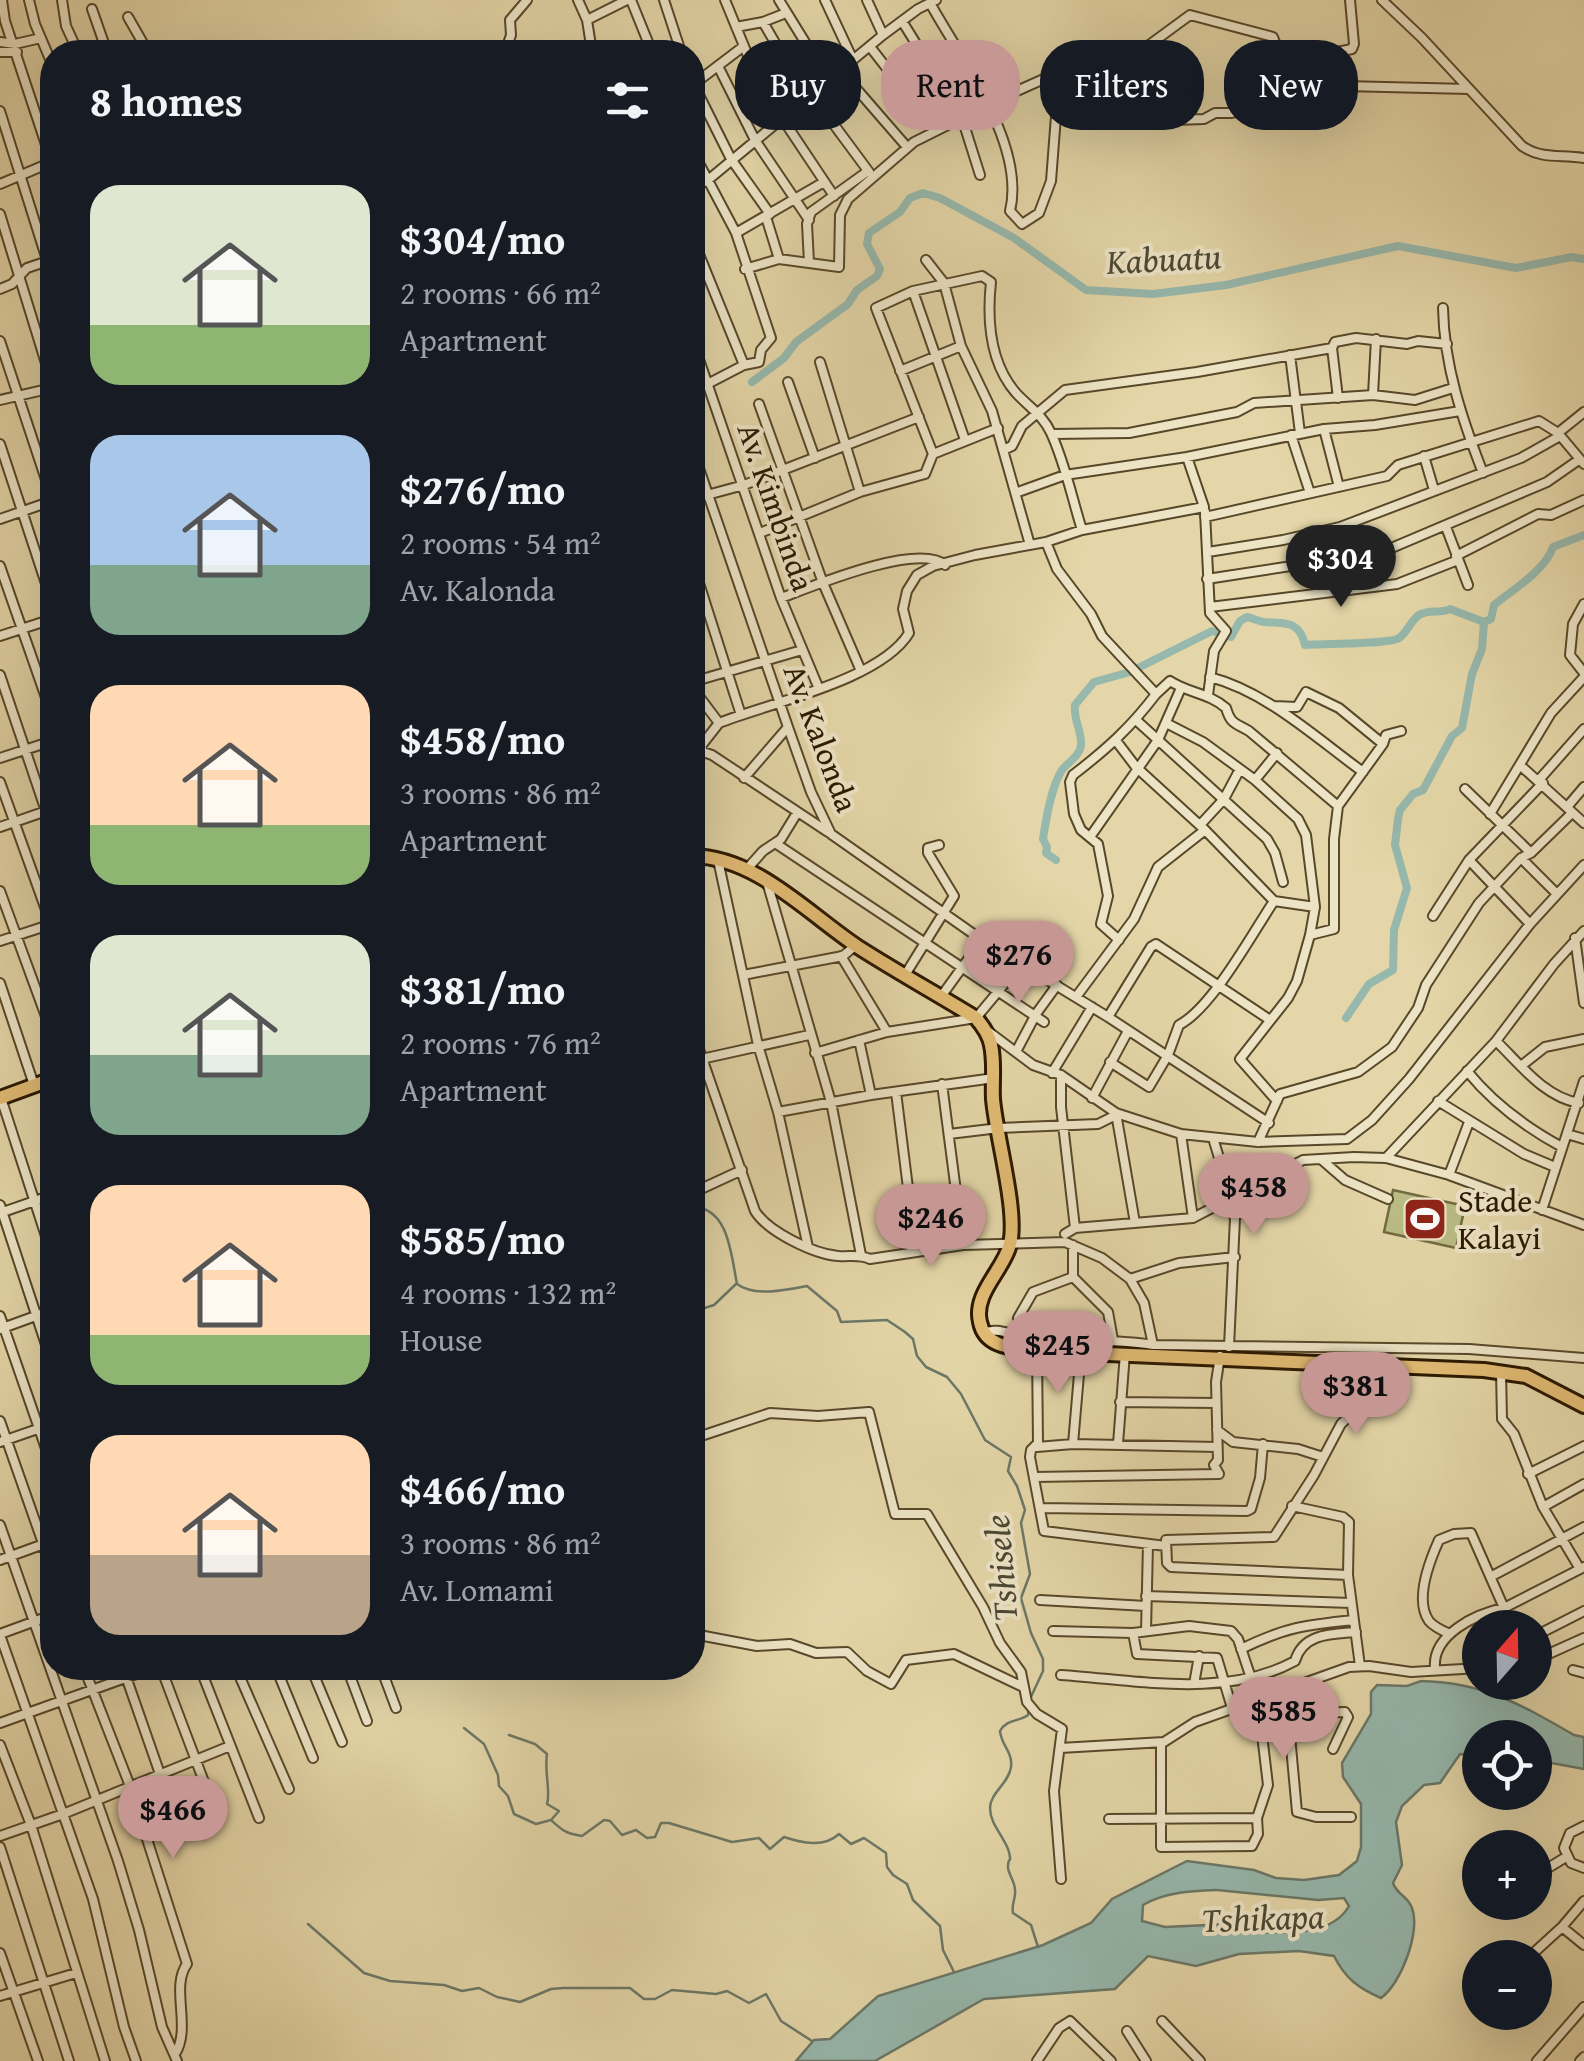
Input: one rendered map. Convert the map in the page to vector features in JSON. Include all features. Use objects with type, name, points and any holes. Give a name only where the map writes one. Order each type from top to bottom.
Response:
[{"type":"highway","points":[[705,858],[746,870],[767,882],[856,945],[979,1022],[991,1045],[994,1099],[1011,1221],[1010,1245],[980,1310],[984,1333],[1004,1348],[1224,1352],[1501,1372],[1526,1376],[1584,1406]]},
{"type":"highway","points":[[0,1097],[40,1083]]},
{"type":"street","points":[[2,0],[5,21],[40,125]]},
{"type":"street","points":[[0,52],[41,38],[29,0]]},
{"type":"street","points":[[62,0],[72,40]]},
{"type":"street","points":[[509,40],[510,20],[527,0]]},
{"type":"street","points":[[578,0],[590,40]]},
{"type":"street","points":[[587,20],[629,0],[647,40]]},
{"type":"street","points":[[664,0],[676,40]]},
{"type":"street","points":[[725,0],[741,40]]},
{"type":"street","points":[[779,0],[803,40]]},
{"type":"street","points":[[825,0],[844,40]]},
{"type":"street","points":[[867,0],[883,35]]},
{"type":"street","points":[[1350,0],[1352,40]]},
{"type":"street","points":[[1382,0],[1528,150],[1547,158],[1560,154],[1584,158]]},
{"type":"street","points":[[861,55],[902,21],[915,4],[933,1],[953,40]]},
{"type":"street","points":[[92,9],[104,40]]},
{"type":"street","points":[[736,27],[786,13]]},
{"type":"street","points":[[1156,40],[1190,15],[1274,40]]},
{"type":"street","points":[[128,17],[141,40]]},
{"type":"street","points":[[902,21],[914,40]]},
{"type":"street","points":[[763,22],[774,40]]},
{"type":"street","points":[[0,42],[16,48]]},
{"type":"street","points":[[871,48],[881,61]]},
{"type":"street","points":[[705,74],[735,53]]},
{"type":"street","points":[[718,66],[754,140],[809,220]]},
{"type":"street","points":[[1358,87],[1469,89]]},
{"type":"street","points":[[861,94],[907,147]]},
{"type":"street","points":[[705,109],[731,159],[768,216],[779,260]]},
{"type":"street","points":[[0,111],[40,231]]},
{"type":"street","points":[[705,182],[766,130]]},
{"type":"street","points":[[789,130],[834,196]]},
{"type":"street","points":[[835,130],[870,174]]},
{"type":"street","points":[[809,262],[811,212],[936,130]]},
{"type":"street","points":[[966,130],[980,175]]},
{"type":"street","points":[[997,130],[1012,175],[1010,212],[1015,220],[1026,224],[1039,213],[1051,181],[1055,130]]},
{"type":"street","points":[[0,184],[40,168]]},
{"type":"street","points":[[705,174],[736,233],[770,338],[761,350],[760,362],[744,364],[705,387]]},
{"type":"street","points":[[745,269],[779,260],[839,267],[840,215],[870,174]]},
{"type":"street","points":[[736,233],[824,182]]},
{"type":"street","points":[[0,214],[40,345]]},
{"type":"street","points":[[926,260],[944,283],[961,346],[998,428],[1030,545]]},
{"type":"street","points":[[0,276],[2,289],[28,268],[40,264]]},
{"type":"street","points":[[705,269],[744,364]]},
{"type":"street","points":[[760,533],[860,492],[925,474],[933,454],[876,308],[914,291],[978,276],[990,280],[988,320],[998,356],[1010,385],[1038,412],[1052,434],[1082,530]]},
{"type":"street","points":[[914,291],[965,440]]},
{"type":"street","points":[[1443,308],[1442,326],[1453,388],[1482,473]]},
{"type":"street","points":[[1338,398],[1333,343],[1376,339],[1446,344]]},
{"type":"street","points":[[1373,396],[1376,339]]},
{"type":"street","points":[[0,340],[40,464]]},
{"type":"street","points":[[900,371],[961,346]]},
{"type":"street","points":[[1003,450],[1012,446],[1022,426],[1065,390],[1332,348]]},
{"type":"street","points":[[1290,355],[1297,400],[1295,434],[1310,494]]},
{"type":"street","points":[[820,362],[860,492]]},
{"type":"street","name":"Av. Kimbinda","points":[[705,377],[781,598],[819,689]]},
{"type":"street","points":[[788,382],[816,458]]},
{"type":"street","points":[[1052,434],[1129,432],[1237,412],[1254,404],[1373,396],[1415,400],[1453,388]]},
{"type":"street","points":[[0,400],[40,389]]},
{"type":"street","points":[[759,404],[822,583],[861,671]]},
{"type":"street","points":[[1018,492],[1065,475],[1187,457],[1324,429],[1460,411]]},
{"type":"street","points":[[1208,552],[1340,527],[1540,449],[1584,412]]},
{"type":"street","points":[[706,493],[744,486],[919,418]]},
{"type":"street","points":[[705,740],[719,723],[819,689],[894,652],[908,633],[904,608],[910,583],[932,566],[1046,542],[1082,530],[1310,494],[1387,476],[1395,467],[1424,456],[1539,421],[1559,434],[1582,461],[1546,482],[1382,552],[1207,579]]},
{"type":"street","points":[[933,454],[998,428]]},
{"type":"street","points":[[1324,429],[1339,487]]},
{"type":"street","points":[[0,444],[40,565]]},
{"type":"street","points":[[1424,456],[1434,490]]},
{"type":"street","points":[[1187,457],[1204,512],[1212,617],[1226,631],[1214,652],[1208,695]]},
{"type":"street","name":"Av. Kalonda","points":[[705,490],[811,792],[831,834],[982,940],[1168,1055],[1269,1123]]},
{"type":"street","points":[[1210,607],[1398,584],[1457,558],[1538,514],[1551,515],[1584,500]]},
{"type":"street","points":[[0,519],[40,505]]},
{"type":"street","points":[[1446,526],[1468,584]]},
{"type":"street","points":[[1046,542],[1057,569],[1091,614],[1102,636],[1156,694]]},
{"type":"street","points":[[781,598],[861,569],[931,558],[945,565]]},
{"type":"street","points":[[0,566],[40,679]]},
{"type":"street","points":[[705,601],[741,715]]},
{"type":"street","points":[[1490,814],[1551,713],[1584,675],[1570,657],[1573,624],[1584,604]]},
{"type":"street","points":[[0,636],[40,623]]},
{"type":"street","points":[[705,681],[802,650]]},
{"type":"street","points":[[0,676],[40,787]]},
{"type":"street","points":[[1210,677],[1236,684],[1363,772]]},
{"type":"street","points":[[1119,940],[1101,924],[1108,896],[1098,844],[1081,830],[1074,814],[1070,782],[1073,775],[1117,742],[1122,728],[1136,720],[1170,681],[1208,695],[1226,708],[1228,720],[1236,728],[1246,729],[1338,806]]},
{"type":"street","points":[[1090,837],[1158,740],[1182,688]]},
{"type":"street","points":[[1271,706],[1297,706],[1303,693],[1309,693],[1339,708],[1384,744]]},
{"type":"street","points":[[705,703],[719,723]]},
{"type":"street","points":[[1136,720],[1267,840],[1283,882]]},
{"type":"street","points":[[1166,723],[1203,742],[1255,780],[1302,826],[1315,907],[1310,935],[1296,982],[1281,1009],[1240,1059],[1277,1101]]},
{"type":"street","points":[[744,778],[788,727]]},
{"type":"street","points":[[1433,916],[1469,860],[1584,729]]},
{"type":"street","points":[[1310,935],[1334,930],[1338,806],[1384,744],[1386,735],[1402,731]]},
{"type":"street","points":[[1117,742],[1136,767],[1203,827],[1274,901],[1315,907]]},
{"type":"street","points":[[0,758],[40,746]]},
{"type":"street","points":[[705,752],[831,834]]},
{"type":"street","points":[[1255,780],[1277,753]]},
{"type":"street","points":[[1521,766],[1584,824]]},
{"type":"street","points":[[1076,997],[1140,907],[1158,868],[1203,827],[1240,769]]},
{"type":"street","points":[[0,782],[40,892]]},
{"type":"street","points":[[1258,1142],[1284,1092],[1358,1072],[1392,1048],[1466,922],[1521,858],[1531,853],[1570,810],[1584,786]]},
{"type":"street","points":[[1465,790],[1531,853]]},
{"type":"street","points":[[0,827],[40,813]]},
{"type":"street","points":[[746,870],[775,844],[797,813]]},
{"type":"street","points":[[775,844],[1044,1022]]},
{"type":"street","points":[[905,975],[954,896],[928,848],[940,845]]},
{"type":"street","points":[[1521,858],[1556,893]]},
{"type":"street","points":[[718,860],[758,1045],[778,1112],[808,1246]]},
{"type":"street","points":[[1469,860],[1530,924]]},
{"type":"street","points":[[815,1054],[887,1032],[979,1022],[1033,1065],[1057,1074],[1116,1114],[1181,1134],[1213,1138],[1258,1142],[1347,1139],[1358,1134],[1408,1079],[1530,924],[1556,893],[1582,871]]},
{"type":"street","points":[[767,882],[830,1102],[861,1255]]},
{"type":"street","points":[[0,891],[40,999]]},
{"type":"street","points":[[1110,1062],[1149,1086],[1168,1055],[1179,1025],[1220,984],[1274,901]]},
{"type":"street","points":[[0,941],[40,928]]},
{"type":"street","points":[[1386,1158],[1496,1041],[1575,938],[1584,932]]},
{"type":"street","points":[[1575,938],[1584,1004]]},
{"type":"street","points":[[940,998],[982,940]]},
{"type":"street","points":[[1108,1018],[1154,944],[1270,1020]]},
{"type":"street","points":[[743,975],[841,956],[856,945]]},
{"type":"street","points":[[841,956],[887,1032]]},
{"type":"street","points":[[979,1022],[997,991],[1021,964]]},
{"type":"street","points":[[0,983],[34,1085]]},
{"type":"street","points":[[1017,1050],[1057,985]]},
{"type":"street","points":[[1075,1228],[1057,1074],[1092,1007]]},
{"type":"street","points":[[1092,1098],[1128,1031]]},
{"type":"street","points":[[705,1060],[809,1035]]},
{"type":"street","points":[[1521,1066],[1546,1046],[1584,1039]]},
{"type":"street","points":[[859,1040],[871,1094]]},
{"type":"street","points":[[1496,1041],[1556,1095],[1578,1103]]},
{"type":"street","points":[[705,1069],[759,1218],[782,1235],[833,1256],[861,1255],[870,1259],[963,1245],[1065,1242],[1102,1258],[1130,1280],[1144,1302],[1153,1345]]},
{"type":"street","points":[[1467,1070],[1486,1094],[1562,1147]]},
{"type":"street","points":[[778,1112],[871,1094],[994,1078]]},
{"type":"street","points":[[1542,1210],[1584,1081]]},
{"type":"street","points":[[942,1084],[963,1245]]},
{"type":"street","points":[[896,1092],[916,1252]]},
{"type":"street","points":[[0,1097],[40,1217]]},
{"type":"street","points":[[1438,1101],[1555,1168]]},
{"type":"street","points":[[950,1134],[1098,1124],[1116,1114]]},
{"type":"street","points":[[1116,1114],[1135,1222]]},
{"type":"street","points":[[1449,1175],[1469,1122]]},
{"type":"street","points":[[1181,1134],[1194,1218]]},
{"type":"street","points":[[1567,1134],[1584,1140]]},
{"type":"street","points":[[1034,1477],[1219,1474],[1214,1466],[1218,1460],[1216,1403],[1235,1218],[1213,1138]]},
{"type":"street","points":[[1065,1234],[1075,1228],[1194,1218],[1298,1162],[1386,1158],[1449,1175],[1584,1226]]},
{"type":"street","points":[[1322,1160],[1346,1180],[1388,1199]]},
{"type":"street","points":[[705,1187],[742,1170]]},
{"type":"street","points":[[40,1199],[1,1210],[40,1328]]},
{"type":"street","points":[[1073,1246],[1073,1277],[1108,1312],[1113,1340]]},
{"type":"street","points":[[1130,1280],[1180,1264],[1234,1257]]},
{"type":"street","points":[[1018,1336],[1018,1318],[1033,1292],[1073,1277]]},
{"type":"street","points":[[2,1328],[40,1314]]},
{"type":"street","points":[[0,1316],[40,1432]]},
{"type":"street","points":[[984,1333],[993,1329],[1018,1336],[1113,1340],[1224,1352],[1462,1349],[1584,1358]]},
{"type":"street","points":[[1037,1351],[1037,1447]]},
{"type":"street","points":[[1073,1444],[1081,1352]]},
{"type":"street","points":[[1118,1444],[1125,1353]]},
{"type":"street","points":[[1348,1575],[1172,1567],[1167,1563],[1166,1546],[1168,1538],[1270,1539],[1314,1475],[1341,1424],[1401,1365]]},
{"type":"street","points":[[1435,1668],[1436,1648],[1450,1634],[1582,1568],[1543,1507],[1514,1434],[1502,1418],[1501,1372]]},
{"type":"street","points":[[1120,1402],[1216,1403]]},
{"type":"street","points":[[705,1435],[770,1413],[818,1416],[869,1412],[894,1514],[928,1514],[1021,1672],[1030,1704],[1060,1727],[1054,1791],[1062,1880]]},
{"type":"street","points":[[0,1421],[3,1441],[40,1524]]},
{"type":"street","points":[[3,1441],[39,1429]]},
{"type":"street","points":[[1217,1430],[1233,1442],[1264,1444],[1323,1457]]},
{"type":"street","points":[[1166,1546],[1092,1535],[1047,1534],[1041,1525],[1042,1508],[1030,1452],[1037,1447],[1073,1444],[1216,1447]]},
{"type":"street","points":[[1042,1508],[1247,1511],[1260,1478],[1264,1444]]},
{"type":"street","points":[[1528,1474],[1584,1446]]},
{"type":"street","points":[[1543,1507],[1584,1484]]},
{"type":"street","points":[[1292,1506],[1348,1520],[1348,1575],[1360,1666]]},
{"type":"street","points":[[0,1525],[40,1641]]},
{"type":"street","points":[[1492,1576],[1584,1526]]},
{"type":"street","points":[[1450,1634],[1430,1623],[1426,1616],[1424,1573],[1438,1540],[1454,1534],[1471,1534],[1504,1608]]},
{"type":"street","points":[[1146,1632],[1148,1544]]},
{"type":"street","points":[[0,1560],[40,1545]]},
{"type":"street","points":[[1040,1600],[1351,1603]]},
{"type":"street","points":[[1552,1627],[1584,1611]]},
{"type":"street","points":[[40,1619],[0,1634],[94,1899],[124,2027],[136,2061]]},
{"type":"street","points":[[1242,1649],[1280,1630],[1354,1620]]},
{"type":"street","points":[[1054,1631],[1133,1633],[1189,1626],[1231,1631],[1242,1649],[1251,1678]]},
{"type":"street","points":[[1062,1675],[1194,1684],[1224,1682],[1251,1678],[1289,1664],[1295,1661],[1296,1653],[1317,1637],[1356,1632]]},
{"type":"street","points":[[1133,1633],[1137,1654],[1218,1659],[1232,1708]]},
{"type":"street","points":[[705,1635],[757,1646],[783,1644],[816,1653],[847,1652],[868,1671],[891,1684],[906,1660],[954,1654],[1023,1687]]},
{"type":"street","points":[[1552,1653],[1584,1638]]},
{"type":"street","points":[[1194,1684],[1198,1656]]},
{"type":"street","points":[[1060,1748],[1162,1743],[1195,1722],[1349,1667],[1412,1672],[1462,1668]]},
{"type":"street","points":[[1573,1670],[1584,1673]]},
{"type":"street","points":[[54,1680],[140,1930],[162,2027],[176,2058]]},
{"type":"street","points":[[89,1680],[130,1786],[187,1966],[181,1974],[182,2042],[176,2058]]},
{"type":"street","points":[[0,1723],[117,1680]]},
{"type":"street","points":[[128,1680],[160,1774]]},
{"type":"street","points":[[165,1680],[214,1812]]},
{"type":"street","points":[[205,1680],[258,1818]]},
{"type":"street","points":[[241,1680],[289,1789]]},
{"type":"street","points":[[281,1680],[314,1758]]},
{"type":"street","points":[[317,1680],[342,1742]]},
{"type":"street","points":[[352,1680],[367,1721]]},
{"type":"street","points":[[386,1680],[396,1708]]},
{"type":"street","points":[[1162,1743],[1163,1847],[1252,1846],[1268,1785],[1258,1701]]},
{"type":"street","points":[[1333,1749],[1348,1716],[1346,1712],[1288,1714],[1297,1812],[1351,1818]]},
{"type":"street","points":[[1262,1738],[1288,1722]]},
{"type":"street","points":[[0,1745],[30,1825],[105,2061]]},
{"type":"street","points":[[0,1836],[230,1746]]},
{"type":"street","points":[[1109,1819],[1257,1818]]},
{"type":"street","points":[[1584,1826],[1564,1840],[1566,1857],[1584,1868]]},
{"type":"street","points":[[0,1847],[69,2061]]},
{"type":"street","points":[[1552,1866],[1566,1857]]},
{"type":"street","points":[[1548,1940],[1584,1901]]},
{"type":"street","points":[[1562,1927],[1584,1944]]},
{"type":"street","points":[[0,1952],[38,2061]]},
{"type":"street","points":[[0,1996],[76,1973]]},
{"type":"street","points":[[1537,2061],[1584,2007]]},
{"type":"street","points":[[1162,2020],[1200,2061]]},
{"type":"street","points":[[1037,2061],[1059,2028],[1070,2021],[1111,2061]]},
{"type":"street","points":[[1127,2032],[1146,2061]]},
{"type":"green space","name":"Stade Kalayi","points":[[1393,1190],[1465,1206],[1456,1248],[1384,1232]]},
{"type":"water","points":[[1421,1681],[1462,1686],[1462,1700],[1506,1700],[1546,1720],[1462,1720],[1462,1754],[1440,1783],[1424,1785],[1402,1806],[1396,1822],[1402,1865],[1393,1883],[1412,1908],[1414,1930],[1402,1969],[1381,1998],[1353,1982],[1334,1956],[1299,1951],[1239,1954],[1196,1966],[1148,1956],[1115,1989],[984,1999],[875,2061],[796,2061],[814,2040],[830,2039],[878,1996],[1043,1945],[1091,1923],[1112,1899],[1187,1861],[1254,1870],[1276,1878],[1304,1880],[1339,1875],[1357,1861],[1361,1847],[1361,1804],[1343,1777],[1342,1763],[1371,1714],[1371,1692],[1377,1685],[1407,1686]],"holes":[[[1217,1890],[1318,1900],[1344,1898],[1349,1906],[1340,1917],[1328,1925],[1300,1932],[1239,1932],[1229,1924],[1165,1927],[1142,1921],[1143,1905],[1188,1892]]]},
{"type":"water","points":[[1552,1723],[1584,1737],[1584,1769],[1552,1763]]},
{"type":"waterway","name":"Kabuatu","points":[[752,382],[877,276],[880,269],[867,244],[869,233],[900,212],[910,198],[923,193],[940,198],[1014,238],[1086,290],[1153,294],[1226,285],[1398,246],[1516,268],[1572,257],[1584,259]]},
{"type":"waterway","points":[[1056,860],[1046,853],[1043,839],[1047,813],[1058,777],[1080,749],[1075,705],[1094,682],[1130,672],[1212,631],[1231,637],[1247,617],[1294,627],[1305,645],[1393,640],[1402,636],[1419,615],[1450,609],[1484,622],[1491,619],[1494,605],[1543,564],[1553,547],[1584,535]]},
{"type":"waterway","points":[[1346,1018],[1369,984],[1393,970],[1394,930],[1407,888],[1395,845],[1400,810],[1413,794],[1423,790],[1452,736],[1462,728],[1472,674],[1482,649],[1484,622]]},
{"type":"waterway","name":"Tshisele","points":[[705,1210],[714,1215],[726,1235],[737,1284],[761,1291],[807,1286],[837,1311],[841,1322],[887,1320],[913,1339],[917,1356],[926,1367],[947,1377],[961,1394],[985,1440],[1011,1457],[1008,1471],[1025,1510],[1021,1523],[1030,1574],[1021,1598],[1043,1659],[1043,1671],[1030,1699]]},
{"type":"waterway","points":[[705,1308],[714,1305],[736,1284]]},
{"type":"waterway","name":"Tshisele","points":[[1029,1707],[1028,1715],[1006,1724],[1000,1731],[1011,1767],[990,1808],[1009,1852],[1008,1868],[1015,1890],[1013,1913],[1031,1925],[1038,1947]]},
{"type":"waterway","points":[[464,1728],[484,1744],[514,1814],[536,1824],[551,1820],[572,1834],[582,1836],[604,1820],[610,1821],[622,1835],[636,1830],[647,1838],[655,1837],[661,1823],[669,1823],[732,1842],[759,1838],[770,1849],[784,1837],[820,1843],[839,1834],[851,1844],[864,1838],[886,1853],[887,1867],[907,1884],[913,1900],[940,1926],[943,1950],[954,1972]]},
{"type":"waterway","points":[[509,1735],[535,1744],[547,1754],[547,1804],[559,1811],[551,1820]]},
{"type":"waterway","points":[[308,1924],[364,1973],[390,1981],[444,1985],[462,1991],[479,1988],[520,2002],[563,1988],[630,1988],[644,1999],[655,1999],[672,1990],[716,1994],[727,1991],[749,2003],[766,1994],[781,2021],[812,2041]]},
{"type":"place","name":"Stade Kalayi","points":[[1425,1219]]},
{"type":"water label","name":"Tshikapa","points":[[1263,1918]]}]
